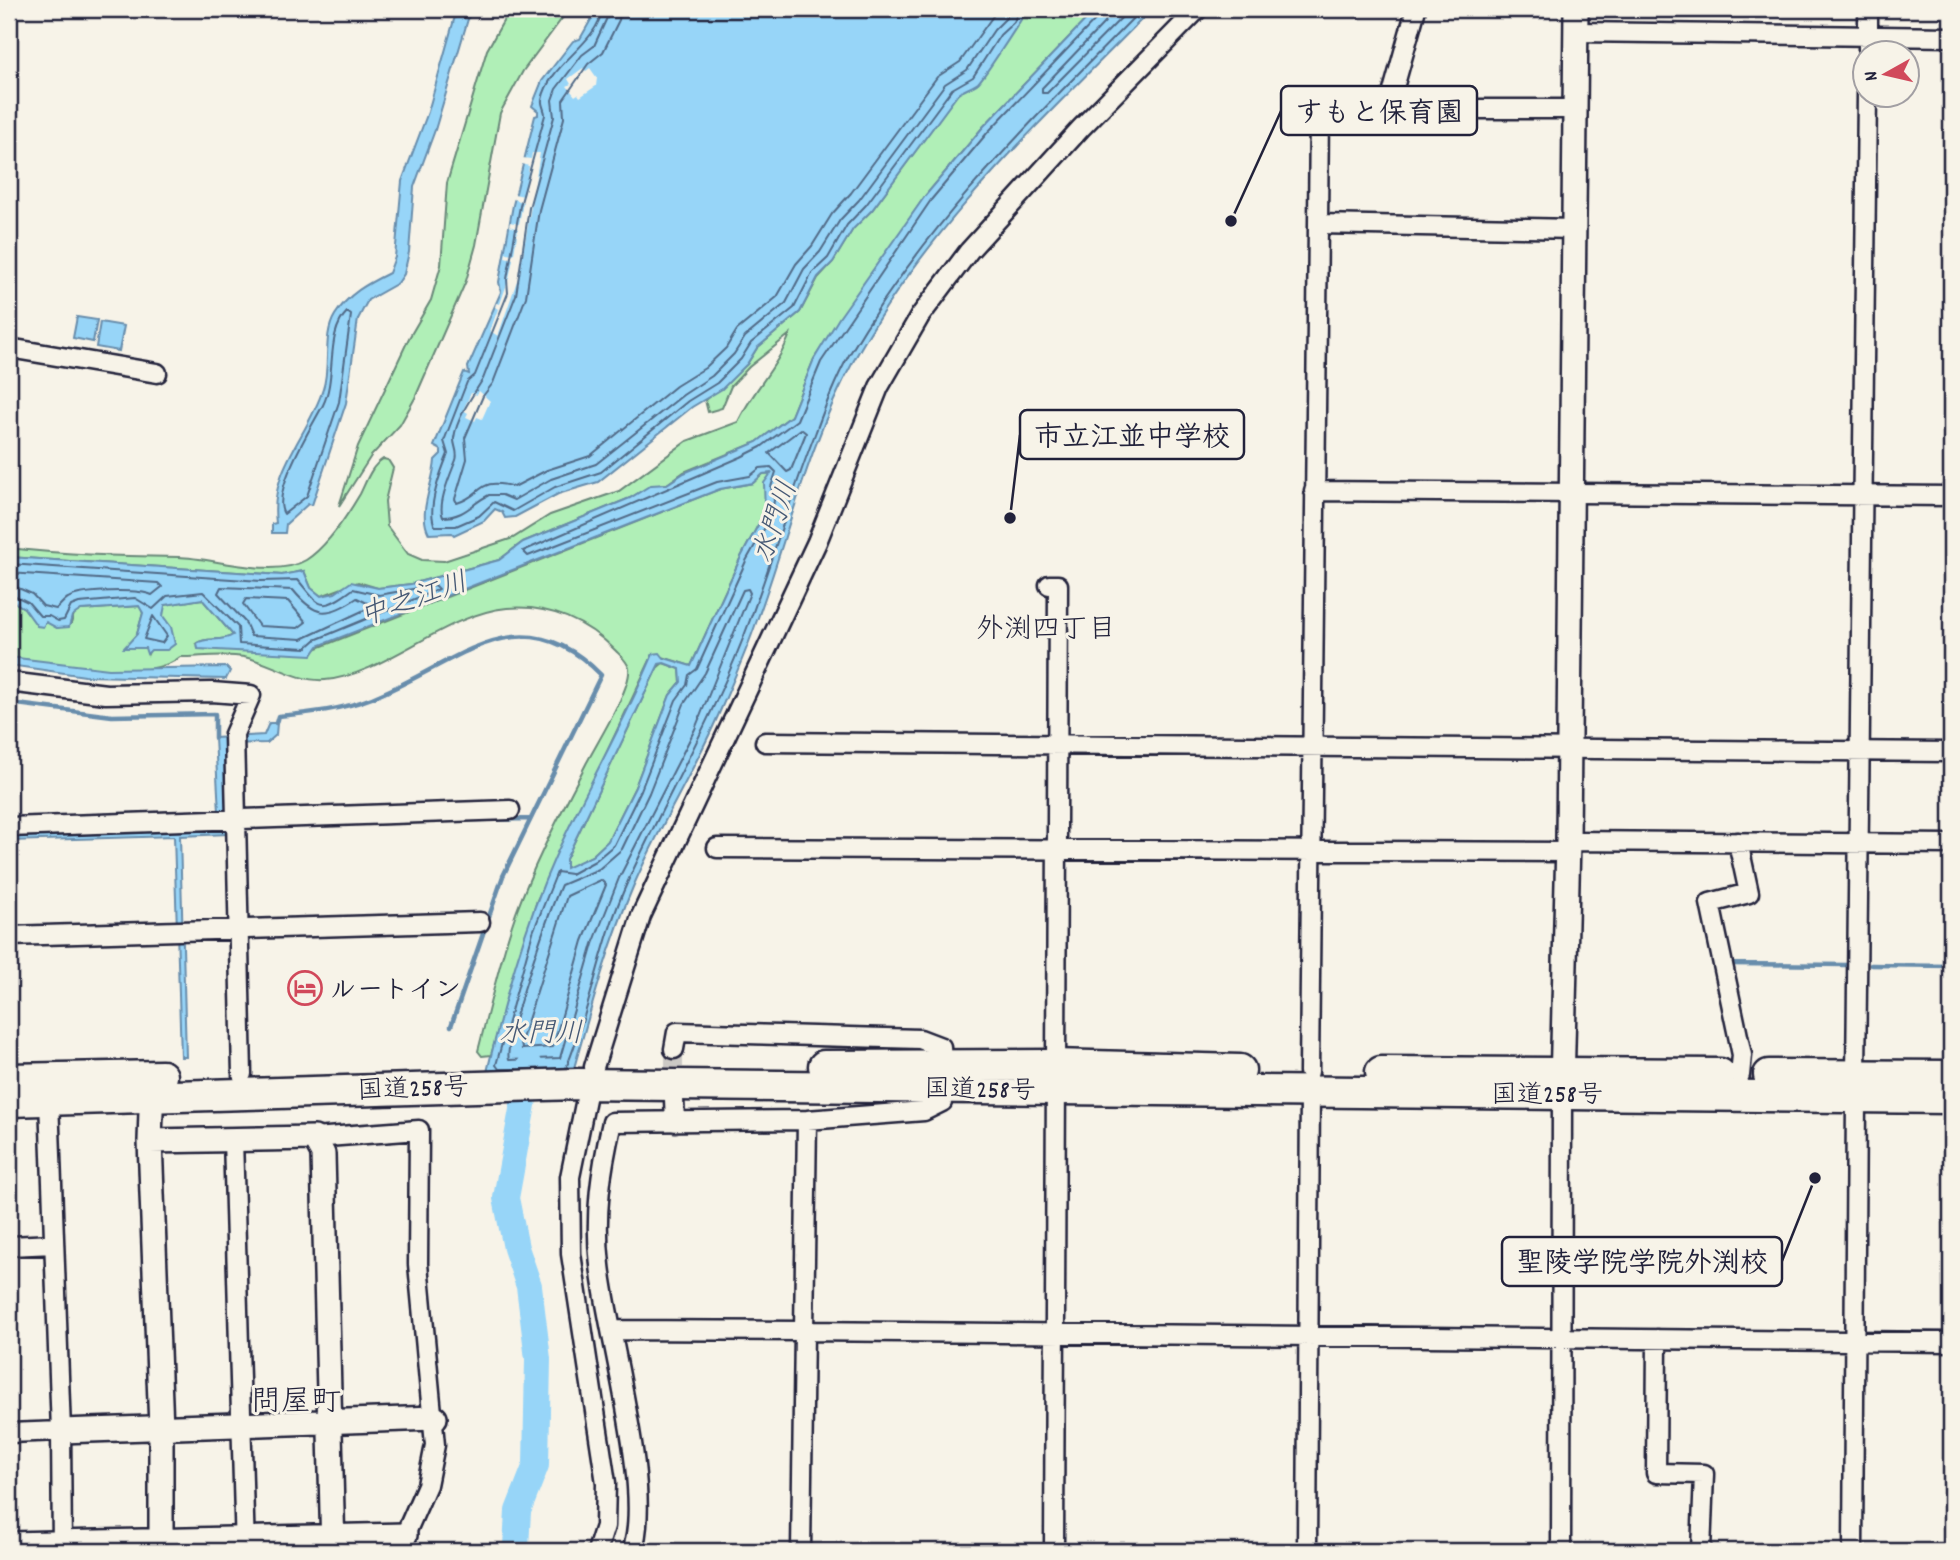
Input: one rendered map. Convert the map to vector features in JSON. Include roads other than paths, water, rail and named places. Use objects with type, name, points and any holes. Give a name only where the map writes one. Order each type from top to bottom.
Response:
[{"type":"highway","name":"国道258号","points":[[9,1101],[49,1100],[242,1074],[477,1077]]},
{"type":"highway","name":"国道258号","points":[[1563,1083],[1740,1075],[1951,1098]]},
{"type":"highway","name":"国道258号","points":[[9,1079],[151,1086],[586,1076],[1054,1077],[1310,1082],[1856,1086],[1951,1076]]},
{"type":"street","points":[[597,1551],[605,1526],[606,1483],[571,1254],[570,1177],[586,1076],[642,916],[817,542],[878,387],[920,316],[969,251],[1081,128],[1198,9]]},
{"type":"street","points":[[1388,109],[1416,9]]},
{"type":"street","points":[[1868,9],[1868,38]]},
{"type":"street","points":[[1561,1551],[1563,1083],[1568,847],[1576,20],[1852,43]]},
{"type":"street","points":[[1922,39],[1951,37]]},
{"type":"street","points":[[1853,1551],[1867,108]]},
{"type":"street","points":[[1307,1551],[1319,109],[1575,109]]},
{"type":"street","points":[[1318,224],[1574,229]]},
{"type":"street","points":[[9,348],[157,373]]},
{"type":"street","points":[[1314,491],[1951,496]]},
{"type":"street","points":[[1049,585],[1058,585],[1054,1551]]},
{"type":"street","points":[[9,682],[106,694],[212,692],[251,695],[234,742],[227,819],[240,928],[242,1074]]},
{"type":"street","points":[[765,742],[1951,752]]},
{"type":"street","points":[[9,827],[510,810]]},
{"type":"street","points":[[717,848],[1311,850],[1738,842],[1951,844]]},
{"type":"street","points":[[1738,842],[1749,893],[1710,903],[1742,1055],[1740,1075]]},
{"type":"street","points":[[9,936],[480,922]]},
{"type":"street","points":[[632,1551],[637,1507],[634,1464],[600,1266],[597,1215],[601,1172],[612,1122],[807,1120],[924,1111],[942,1102],[941,1047],[920,1039],[677,1032],[674,1049]]},
{"type":"street","points":[[151,1086],[150,1140],[161,1427],[161,1546]]},
{"type":"street","points":[[674,1099],[675,1122]]},
{"type":"street","points":[[49,1100],[61,1431],[62,1547]]},
{"type":"street","points":[[801,1551],[807,1120]]},
{"type":"street","points":[[9,1545],[62,1547],[333,1544],[405,1535],[427,1485],[435,1445],[435,1418],[418,1264],[419,1130],[314,1138],[150,1140]]},
{"type":"street","points":[[314,1138],[323,1154],[333,1544]]},
{"type":"street","points":[[233,1139],[244,1545]]},
{"type":"street","points":[[9,1246],[54,1244]]},
{"type":"street","points":[[611,1330],[1951,1342]]},
{"type":"street","points":[[1657,1339],[1656,1473],[1704,1474],[1701,1551]]},
{"type":"street","points":[[9,1433],[435,1418]]},
{"type":"water","points":[[457,9],[471,9],[435,130],[414,187],[409,252],[404,274],[398,283],[368,300],[358,319],[346,403],[312,505],[308,504],[286,524],[285,533],[272,533],[272,524],[276,523],[278,486],[284,469],[323,389],[331,323],[340,307],[352,295],[389,273],[395,257],[402,181],[428,112]]},
{"type":"water","points":[[597,9],[1040,9],[1033,14],[1024,14],[978,83],[958,94],[872,210],[853,229],[833,262],[818,277],[800,312],[757,348],[747,364],[722,389],[692,407],[598,482],[558,494],[515,517],[505,518],[502,512],[495,509],[484,521],[454,535],[429,534],[425,507],[435,460],[441,454],[441,450],[434,446],[464,372],[469,374],[468,367],[501,292],[499,282],[513,205],[535,116],[538,115],[538,111],[532,106],[542,81],[573,41],[580,39]]},
{"type":"water","name":"水門川","points":[[1096,9],[1152,9],[990,175],[952,219],[883,312],[853,362],[823,425],[768,590],[739,666],[711,732],[633,887],[615,933],[572,1075],[486,1076],[524,937],[555,857],[653,654],[660,653],[664,658],[691,666],[740,559],[765,512],[764,483],[771,473],[763,474],[753,483],[720,489],[318,646],[312,655],[198,649],[197,643],[201,641],[224,639],[233,635],[202,599],[165,605],[163,616],[171,627],[175,644],[167,650],[151,650],[147,654],[145,648],[124,648],[137,634],[143,613],[139,606],[81,610],[72,616],[69,627],[57,628],[46,622],[43,627],[37,626],[24,608],[9,599],[9,557],[282,575],[304,571],[311,588],[321,596],[335,593],[351,582],[378,588],[411,584],[499,560],[523,542],[630,498],[651,485],[667,484],[684,473],[757,442],[791,416],[814,359],[839,318],[925,196],[983,127]],"holes":[[[664,663],[680,669],[681,682],[670,695],[635,787],[608,841],[592,856],[566,868],[566,859],[659,664]]]},
{"type":"water","points":[[77,317],[97,320],[93,342],[73,338]]},
{"type":"water","points":[[100,322],[124,326],[119,351],[96,347]]},
{"type":"water","points":[[9,657],[109,669],[226,667],[230,671],[226,679],[85,676],[9,665]]},
{"type":"water","points":[[269,723],[277,723],[276,735],[267,743],[227,744],[228,834],[180,836],[186,1057],[181,1057],[174,836],[9,841],[9,834],[219,812],[215,738],[264,735]]},
{"type":"waterway","points":[[276,723],[278,716],[337,708],[372,698],[459,655],[487,643],[514,637],[542,639],[571,651],[601,675],[503,876],[451,1026]]},
{"type":"waterway","points":[[9,703],[112,716],[215,714],[215,738]]},
{"type":"waterway","points":[[473,820],[530,819]]},
{"type":"waterway","points":[[1729,961],[1730,964],[1847,965]]},
{"type":"waterway","points":[[1871,965],[1951,966]]},
{"type":"waterway","name":"水門川","points":[[513,1551],[516,1547],[518,1511],[536,1465],[538,1359],[529,1286],[516,1248],[506,1198],[530,1066]]},
{"type":"tunnel","points":[[674,1049],[674,1092]]},
{"type":"place","name":"すもと保育園","points":[[1231,221]]},
{"type":"place","name":"市立江並中学校","points":[[1010,518]]},
{"type":"place","name":"ルートイン","points":[[305,988]]},
{"type":"place","name":"聖陵学院学院外渕校","points":[[1815,1178]]},
{"type":"district","name":"外渕四丁目","points":[[1046,627]]},
{"type":"district","name":"問屋町","points":[[296,1400]]},
{"type":"water label","name":"中之江川","points":[[413,597]]}]
